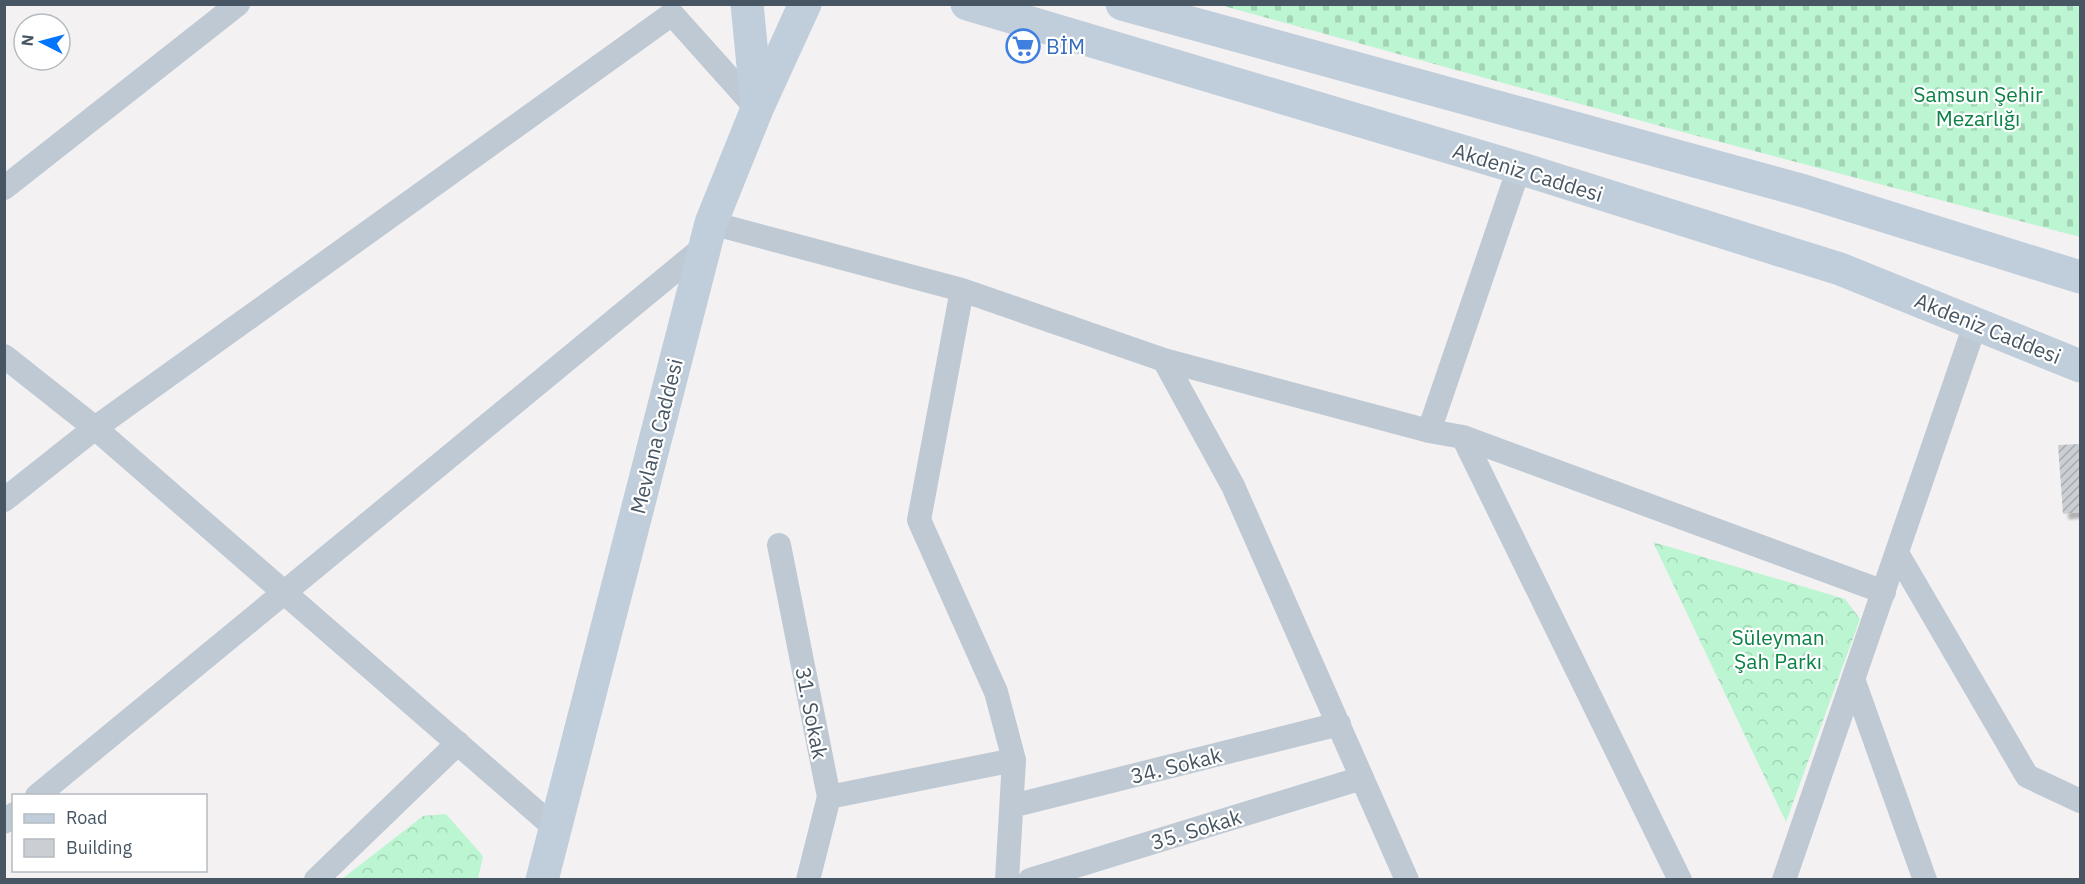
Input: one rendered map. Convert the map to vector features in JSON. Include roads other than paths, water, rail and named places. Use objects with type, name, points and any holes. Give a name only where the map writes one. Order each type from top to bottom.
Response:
[{"type":"main road","points":[[747,4],[757,108]]},
{"type":"main road","name":"Mevlana Caddesi","points":[[542,879],[708,234],[757,108],[804,4]]},
{"type":"main road","name":"Akdeniz Caddesi","points":[[967,4],[1519,168],[1840,270],[1976,321],[2080,366]]},
{"type":"main road","points":[[1122,4],[1804,191],[2080,277]]},
{"type":"street","points":[[4,188],[238,4]]},
{"type":"street","points":[[4,500],[95,428],[672,14],[757,108]]},
{"type":"street","points":[[1429,431],[1519,168]]},
{"type":"street","points":[[38,794],[284,593],[708,234],[962,290],[1164,360],[1429,431],[1462,436],[1884,592]]},
{"type":"street","points":[[962,290],[918,520],[996,692],[1014,760],[1007,879]]},
{"type":"street","points":[[1784,879],[1976,321]]},
{"type":"street","points":[[4,356],[95,428],[555,828]]},
{"type":"street","points":[[1164,360],[1233,486],[1407,879]]},
{"type":"street","points":[[1462,436],[1680,879]]},
{"type":"street","name":"31. Sokak","points":[[779,545],[828,797],[808,879]]},
{"type":"street","points":[[1897,553],[2027,776],[2080,801]]},
{"type":"street","points":[[1853,679],[1925,879]]},
{"type":"street","name":"34. Sokak","points":[[1012,806],[1340,724]]},
{"type":"street","points":[[316,879],[458,743]]},
{"type":"street","points":[[828,797],[1014,760]]},
{"type":"street","name":"35. Sokak","points":[[1030,879],[1362,778]]},
{"type":"place","name":"BİM","points":[[1023,46]]},
{"type":"park label","name":"Samsun Şehir Mezarlığı","points":[[1978,106]]},
{"type":"park label","name":"Süleyman Şah Parkı","points":[[1778,649]]}]
